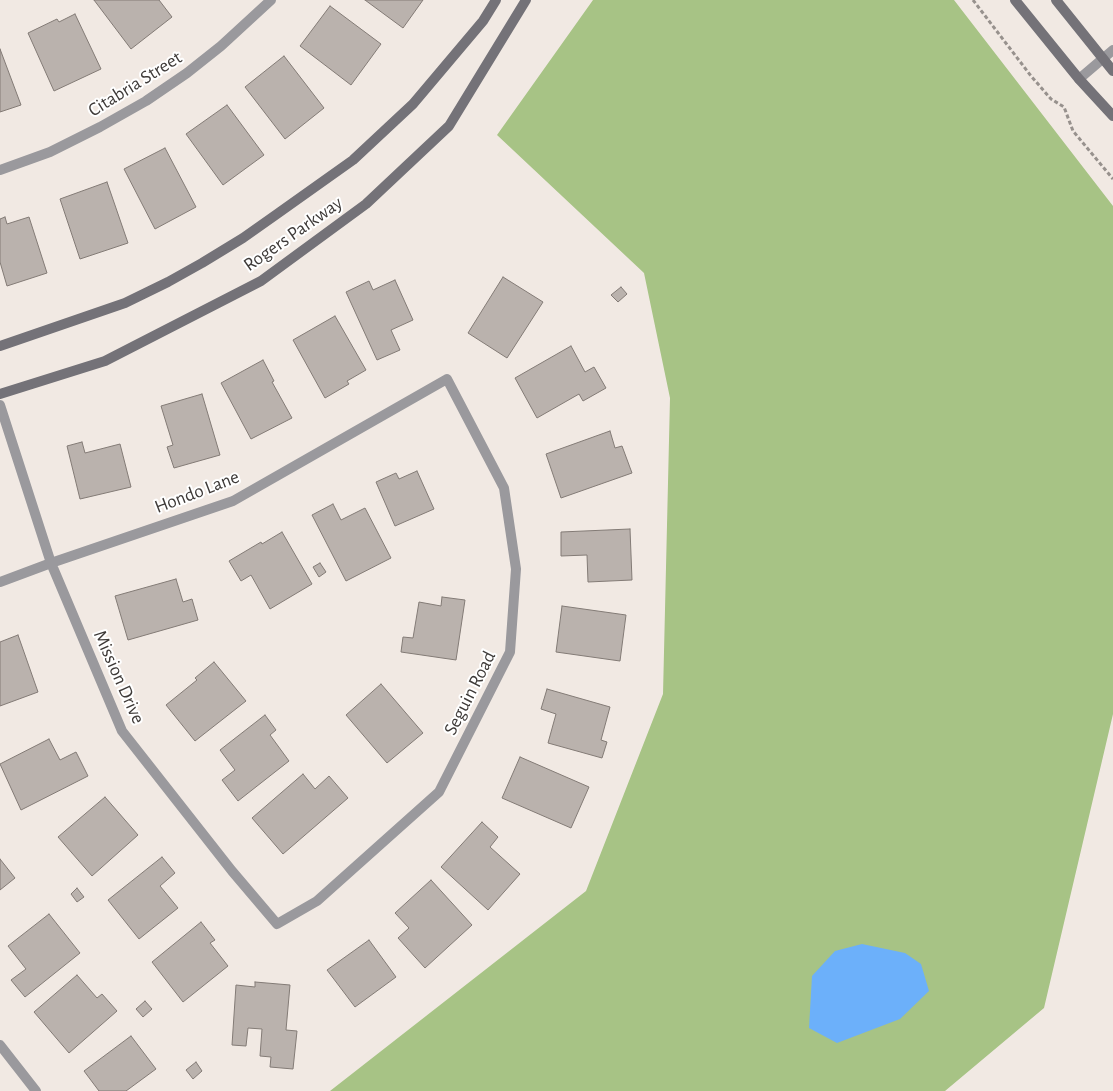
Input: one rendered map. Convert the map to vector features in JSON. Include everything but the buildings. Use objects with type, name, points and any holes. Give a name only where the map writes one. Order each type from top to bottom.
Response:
[{"type":"street","name":"Citabria Street","points":[[0,170],[50,152],[100,128],[146,101],[187,73],[221,46],[271,0]]},
{"type":"street","name":"Rogers Parkway","points":[[0,346],[134,298],[202,263],[270,219],[353,160],[413,104],[482,21],[496,0]]},
{"type":"street","name":"Rogers Parkway","points":[[0,394],[105,361],[238,293],[261,281],[366,204],[449,126],[526,0]]},
{"type":"street","points":[[1015,0],[1079,79],[1113,116]]},
{"type":"street","points":[[1056,0],[1113,71]]},
{"type":"street","points":[[1079,79],[1113,50]]},
{"type":"street","name":"Hondo Lane","points":[[0,582],[233,501],[447,379]]},
{"type":"street","name":"Seguin Road","points":[[276,924],[316,901],[439,792],[510,652],[516,569],[504,488],[447,379]]},
{"type":"street","name":"Mission Drive","points":[[0,405],[51,563],[122,731],[276,924]]},
{"type":"street","points":[[0,1045],[36,1091]]},
{"type":"path","points":[[974,0],[1031,76],[1051,98],[1064,107],[1073,132],[1113,179]]},
{"type":"green space","points":[[593,0],[954,0],[1113,206],[1113,714],[1044,1008],[945,1091],[330,1091],[586,891],[663,694],[670,398],[644,273],[497,135]]},
{"type":"water","points":[[862,944],[905,953],[921,964],[929,991],[900,1019],[837,1043],[809,1028],[812,976],[835,951]]}]
